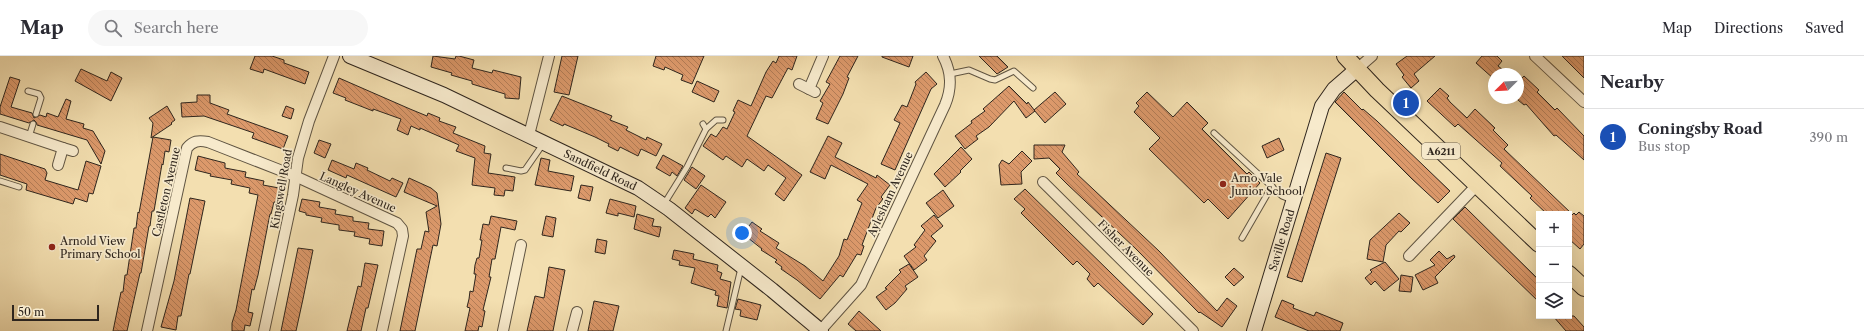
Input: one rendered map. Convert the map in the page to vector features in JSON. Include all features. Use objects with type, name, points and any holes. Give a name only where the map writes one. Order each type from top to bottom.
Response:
[{"type":"main road","name":"A6211","points":[[1345,56],[1357,70],[1536,241]]},
{"type":"main road","points":[[1572,277],[1584,288]]},
{"type":"street","name":"Kingswell Road","points":[[264,331],[293,195],[301,144],[334,56]]},
{"type":"street","name":"Sandfield Road","points":[[350,56],[444,95],[638,188],[664,205],[742,266],[821,331]]},
{"type":"street","points":[[529,135],[549,56]]},
{"type":"street","points":[[799,84],[812,90],[823,56]]},
{"type":"street","name":"Aylesham Avenue","points":[[821,331],[856,292],[865,277],[950,93],[950,74],[943,56]]},
{"type":"street","points":[[1357,70],[1372,56]]},
{"type":"street","points":[[1535,56],[1584,102]]},
{"type":"street","name":"Saville Road","points":[[1254,331],[1322,106],[1327,96],[1334,88],[1357,70]]},
{"type":"street","points":[[0,127],[68,149],[58,166]]},
{"type":"street","name":"Castleton Avenue","points":[[147,331],[187,148],[192,142],[208,142],[295,176]]},
{"type":"street","name":"Langley Avenue","points":[[295,176],[397,223],[402,229],[401,243],[382,331]]},
{"type":"street","name":"Fisher Avenue","points":[[1043,182],[1193,331]]},
{"type":"street","points":[[1409,256],[1477,185]]},
{"type":"street","points":[[503,331],[521,245]]},
{"type":"street","points":[[572,331],[577,312]]},
{"type":"lane","points":[[950,74],[969,70],[990,80],[995,80],[1014,71],[1033,88]]},
{"type":"lane","points":[[28,91],[40,96],[41,101],[36,114]]},
{"type":"lane","points":[[664,205],[687,166],[704,127],[716,120],[723,120]]},
{"type":"lane","points":[[29,136],[33,124]]},
{"type":"lane","points":[[1214,133],[1282,196],[1293,200]]},
{"type":"lane","points":[[506,168],[521,171],[525,170],[544,142]]},
{"type":"lane","points":[[0,181],[19,187]]},
{"type":"lane","points":[[1242,238],[1272,186]]},
{"type":"lane","points":[[726,331],[742,266]]},
{"type":"building","points":[[255,56],[272,56],[284,60],[284,63],[309,72],[305,84],[264,69],[263,73],[250,69]]},
{"type":"building","points":[[433,56],[455,59],[456,56],[459,56],[474,60],[472,68],[492,73],[493,70],[521,77],[519,99],[505,98],[505,94],[472,84],[472,81],[431,67]]},
{"type":"building","points":[[562,56],[578,56],[569,95],[554,92]]},
{"type":"building","points":[[656,56],[704,56],[692,84],[681,80],[683,75],[665,67],[664,70],[653,66]]},
{"type":"building","points":[[779,56],[797,56],[792,70],[788,68],[772,98],[766,96],[747,136],[802,175],[784,201],[775,194],[786,178],[768,165],[764,171],[747,159],[742,167],[726,156],[723,160],[703,146],[711,134],[716,137],[723,127],[727,129],[735,112],[733,111],[738,100],[751,106],[766,72],[773,61],[776,63]]},
{"type":"building","points":[[840,56],[858,56],[847,77],[849,78],[843,94],[828,124],[816,119],[823,103],[820,101],[830,84],[826,82]]},
{"type":"building","points":[[882,56],[913,56],[909,67]]},
{"type":"building","points":[[979,56],[997,56],[1008,67],[997,74]]},
{"type":"building","points":[[1407,56],[1435,56],[1414,74],[1419,81],[1411,88],[1402,77],[1404,75],[1396,64]]},
{"type":"building","points":[[1482,56],[1497,56],[1502,61],[1498,66],[1500,68],[1488,68],[1488,74],[1476,63]]},
{"type":"building","points":[[1562,56],[1584,56],[1584,78]]},
{"type":"building","points":[[81,69],[107,81],[111,72],[122,78],[111,101],[75,81]]},
{"type":"building","points":[[926,72],[937,84],[931,89],[895,170],[881,164],[900,123],[894,120],[902,105],[907,107],[916,84],[915,82]]},
{"type":"building","points":[[1524,76],[1539,90],[1537,92],[1555,110],[1557,108],[1584,136],[1584,160],[1556,135],[1554,136],[1526,104],[1523,104]]},
{"type":"building","points":[[10,77],[20,80],[11,107],[32,113],[34,118],[40,115],[46,117],[47,113],[58,117],[66,99],[71,101],[66,119],[84,124],[83,128],[93,131],[105,151],[101,164],[87,140],[37,125],[34,120],[29,123],[0,114],[0,107]]},
{"type":"building","points":[[339,78],[427,116],[428,113],[440,118],[439,121],[456,127],[453,133],[485,146],[484,153],[491,154],[488,173],[515,177],[513,191],[505,190],[504,196],[494,195],[495,188],[472,185],[475,158],[456,151],[459,145],[420,128],[420,130],[411,126],[408,135],[397,130],[401,119],[373,109],[373,111],[345,100],[346,98],[333,93]]},
{"type":"building","points":[[697,81],[719,91],[714,102],[692,92]]},
{"type":"building","points":[[1009,86],[1027,104],[1028,102],[1035,111],[1026,118],[1014,101],[989,127],[976,136],[978,139],[965,149],[955,136],[972,123],[971,121],[985,111],[983,109]]},
{"type":"building","points":[[1440,88],[1449,96],[1447,98],[1450,102],[1467,118],[1475,109],[1495,128],[1493,130],[1508,145],[1504,149],[1569,211],[1544,211],[1530,198],[1532,196],[1500,166],[1502,163],[1458,124],[1455,127],[1427,101]]},
{"type":"building","points":[[1055,92],[1066,104],[1045,123],[1034,110]]},
{"type":"building","points":[[1147,92],[1173,117],[1187,102],[1208,123],[1202,129],[1247,174],[1249,172],[1260,183],[1228,219],[1208,199],[1204,203],[1149,149],[1160,138],[1134,112],[1139,106],[1136,103]]},
{"type":"building","points":[[1344,92],[1362,110],[1363,109],[1377,121],[1450,191],[1438,203],[1335,102]]},
{"type":"building","points":[[197,95],[210,95],[210,103],[229,110],[227,114],[288,136],[283,149],[252,138],[254,133],[204,116],[182,117],[181,103],[197,102]]},
{"type":"building","points":[[562,96],[612,116],[610,120],[628,127],[626,130],[646,140],[647,137],[662,144],[656,156],[641,149],[638,156],[620,147],[618,151],[608,146],[609,144],[595,137],[564,124],[563,126],[550,120]]},
{"type":"building","points":[[167,106],[175,120],[171,123],[172,124],[151,138],[153,123],[149,118]]},
{"type":"building","points":[[286,106],[294,109],[291,119],[282,116]]},
{"type":"building","points":[[828,136],[842,143],[835,157],[876,178],[877,175],[890,185],[881,197],[883,199],[876,208],[862,245],[864,246],[861,255],[857,254],[843,277],[840,275],[820,299],[781,269],[782,267],[775,262],[777,260],[761,250],[762,249],[743,234],[752,222],[762,229],[760,231],[779,243],[776,248],[805,266],[823,281],[839,256],[844,239],[847,240],[862,203],[857,200],[868,184],[831,165],[825,179],[810,172]]},
{"type":"building","points":[[153,137],[171,140],[169,152],[165,151],[154,211],[152,211],[149,226],[141,273],[127,331],[113,331],[121,292],[123,292],[125,275],[127,275],[134,228],[136,228]]},
{"type":"building","points":[[1279,138],[1284,150],[1267,158],[1262,146]]},
{"type":"building","points":[[319,140],[331,144],[325,158],[314,153]]},
{"type":"building","points":[[1034,145],[1065,145],[1062,152],[1079,172],[1077,174],[1159,251],[1217,311],[1227,298],[1237,306],[1222,327],[1200,312],[1199,313],[1136,249],[1056,173],[1060,169],[1049,158],[1034,159]]},
{"type":"building","points":[[961,147],[972,159],[945,187],[934,174]]},
{"type":"building","points":[[1022,151],[1032,161],[1021,172],[1022,184],[1001,185],[999,165],[1002,160],[1009,164]]},
{"type":"building","points":[[1326,153],[1341,158],[1302,282],[1287,277]]},
{"type":"building","points":[[0,154],[45,169],[47,173],[45,180],[78,190],[86,161],[101,166],[93,194],[89,193],[87,202],[75,198],[73,204],[26,190],[27,184],[0,175]]},
{"type":"building","points":[[663,155],[683,166],[677,176],[672,172],[670,176],[656,168]]},
{"type":"building","points":[[198,156],[225,163],[225,168],[246,172],[245,177],[264,181],[263,185],[279,188],[276,202],[274,202],[270,214],[254,290],[252,289],[248,312],[253,313],[250,326],[245,325],[244,331],[232,331],[232,323],[236,310],[258,195],[249,193],[250,188],[231,184],[232,180],[210,176],[211,174],[195,170]]},
{"type":"building","points":[[541,158],[550,160],[548,171],[574,176],[571,191],[535,185]]},
{"type":"building","points":[[332,160],[354,169],[356,163],[390,181],[392,178],[403,183],[396,197],[347,175],[346,178],[328,170]]},
{"type":"building","points":[[692,167],[705,176],[696,189],[684,180]]},
{"type":"building","points":[[409,178],[431,188],[437,193],[441,224],[437,246],[433,245],[415,331],[400,331],[417,249],[421,249],[425,231],[429,232],[426,212],[437,206],[404,192]]},
{"type":"building","points":[[581,185],[593,187],[590,201],[578,198]]},
{"type":"building","points":[[701,185],[726,202],[715,218],[711,214],[708,217],[695,209],[692,214],[685,208]]},
{"type":"building","points":[[1025,189],[1153,314],[1143,325],[1098,283],[1094,287],[1087,279],[1090,274],[1077,261],[1073,265],[1021,213],[1025,209],[1014,199]]},
{"type":"building","points":[[943,190],[954,206],[938,218],[926,203]]},
{"type":"building","points":[[190,198],[205,201],[181,316],[178,316],[176,330],[161,327],[174,281]]},
{"type":"building","points":[[302,199],[320,202],[319,207],[336,210],[335,214],[353,217],[353,221],[369,223],[368,229],[384,231],[382,246],[369,244],[370,239],[354,236],[355,232],[339,230],[339,225],[321,222],[322,218],[306,215],[306,213],[299,211]]},
{"type":"building","points":[[610,199],[636,206],[634,217],[618,213],[618,216],[606,213]]},
{"type":"building","points":[[1465,207],[1536,277],[1536,299],[1453,219]]},
{"type":"building","points":[[1579,212],[1584,216],[1584,244],[1580,249],[1572,242],[1572,215],[1574,213],[1576,215]]},
{"type":"building","points":[[1399,213],[1410,223],[1401,232],[1399,231],[1386,245],[1383,262],[1367,259],[1370,240]]},
{"type":"building","points":[[637,214],[654,219],[652,226],[661,227],[659,237],[634,229]]},
{"type":"building","points":[[934,215],[943,226],[931,236],[936,241],[924,256],[927,260],[914,270],[904,256],[916,247],[914,245],[925,230],[921,226]]},
{"type":"building","points":[[491,216],[517,221],[515,230],[501,227],[495,259],[492,259],[489,277],[491,277],[483,310],[485,311],[482,327],[479,326],[478,331],[465,331],[470,308],[467,307],[470,291],[473,292],[476,274],[474,274],[475,265],[477,258],[479,258],[483,224],[489,225]]},
{"type":"building","points":[[546,216],[556,218],[553,237],[542,235]]},
{"type":"building","points":[[597,239],[607,241],[605,254],[595,252]]},
{"type":"building","points":[[298,248],[313,250],[296,331],[281,331]]},
{"type":"building","points":[[674,250],[694,254],[693,259],[718,265],[717,271],[722,273],[720,279],[731,282],[727,308],[717,306],[719,296],[715,295],[716,291],[691,283],[695,268],[679,265],[680,261],[672,259]]},
{"type":"building","points":[[1439,251],[1447,259],[1454,255],[1455,257],[1435,277],[1438,283],[1423,290],[1415,275],[1435,265],[1430,260]]},
{"type":"building","points":[[1385,262],[1399,279],[1384,291],[1375,281],[1371,285],[1365,278],[1372,272],[1370,270]]},
{"type":"building","points":[[365,263],[378,265],[368,308],[366,308],[361,331],[347,331],[358,286],[361,287]]},
{"type":"building","points":[[909,264],[918,277],[905,286],[907,289],[895,303],[886,310],[876,297],[887,289],[885,288],[901,272],[899,270]]},
{"type":"building","points":[[549,267],[565,270],[553,331],[527,331],[535,296],[544,298]]},
{"type":"building","points":[[1234,268],[1244,277],[1234,286],[1225,277]]},
{"type":"building","points":[[1401,275],[1413,277],[1411,292],[1399,291]]},
{"type":"building","points":[[738,299],[761,305],[757,320],[740,316],[741,310],[735,309]]},
{"type":"building","points":[[1282,300],[1294,305],[1293,308],[1314,316],[1316,312],[1343,323],[1340,331],[1309,331],[1275,317]]},
{"type":"building","points":[[594,301],[619,306],[613,331],[588,331]]},
{"type":"building","points":[[859,311],[881,331],[856,331],[848,324]]},
{"type":"building","points":[[1572,316],[1574,316],[1584,327],[1584,331],[1566,331],[1556,319],[1572,319]]},
{"type":"place","name":"Coningsby Road","points":[[1406,103]]},
{"type":"place","name":"Arno Vale Junior School","points":[[1223,184]]},
{"type":"place","name":"Arnold View Primary School","points":[[52,247]]}]
